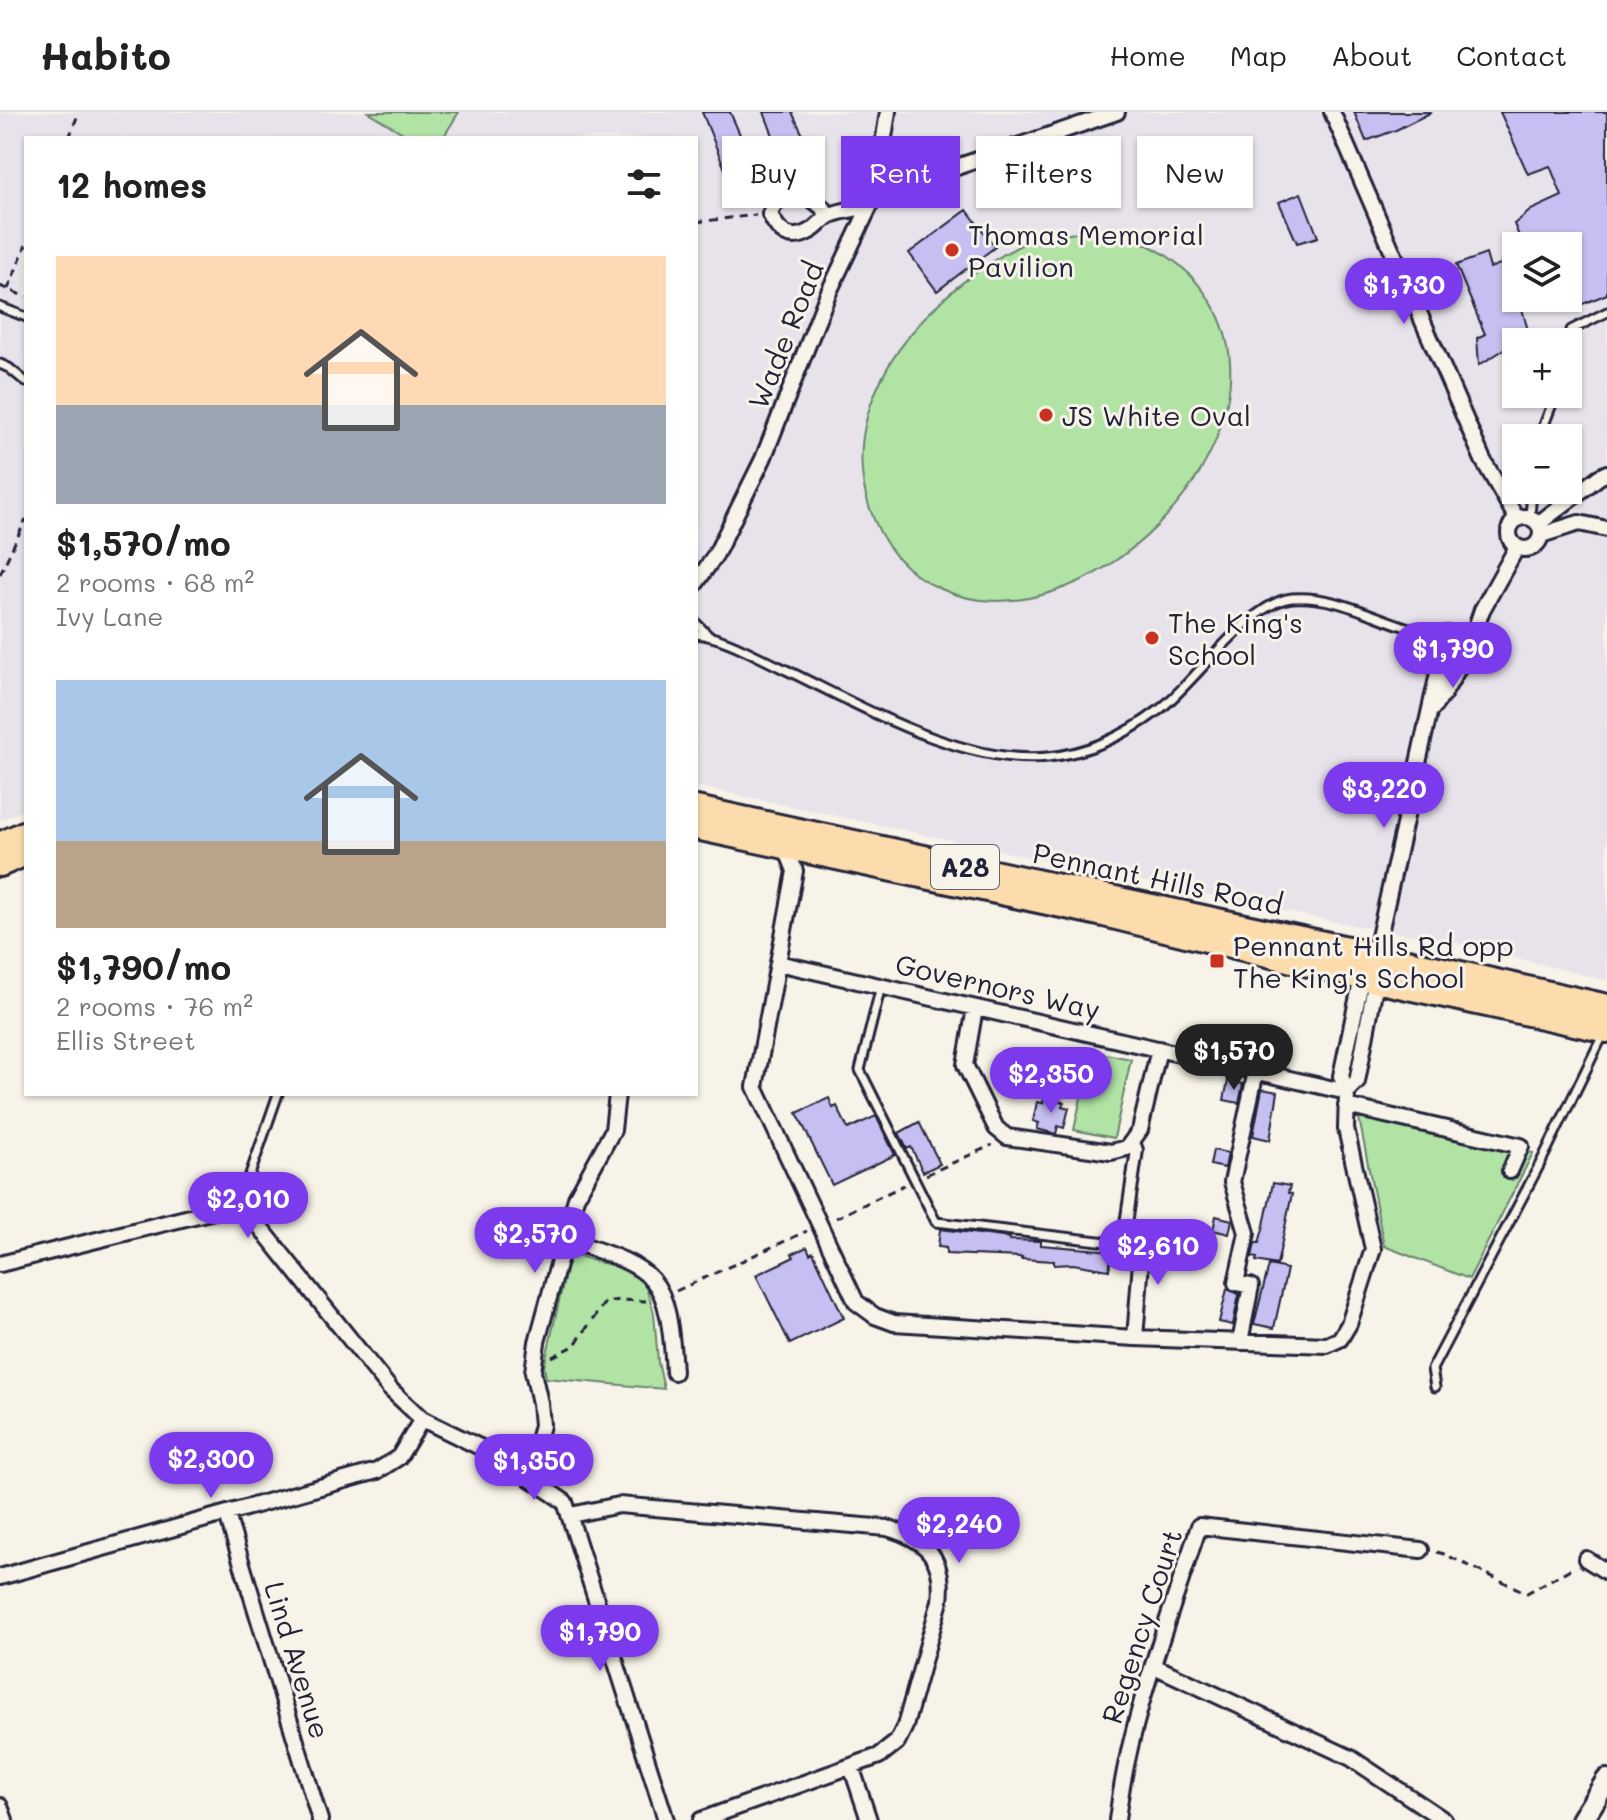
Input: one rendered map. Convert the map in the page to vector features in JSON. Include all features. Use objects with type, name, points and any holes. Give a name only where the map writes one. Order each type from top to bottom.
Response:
[{"type":"highway","name":"Pennant Hills Road","points":[[698,809],[1375,955],[1607,1023]]},
{"type":"highway","name":"Pennant Hills Road","points":[[698,827],[1104,914],[1370,979],[1607,1023]]},
{"type":"highway","points":[[0,845],[24,834]]},
{"type":"highway","points":[[0,864],[24,854]]},
{"type":"main road","points":[[1582,1820],[1607,1780]]},
{"type":"street","name":"Wade Road","points":[[884,136],[888,112]]},
{"type":"street","points":[[960,169],[1117,112]]},
{"type":"street","points":[[1332,112],[1483,460],[1532,524],[1532,547],[1517,547]]},
{"type":"street","points":[[829,215],[808,195],[792,194],[783,196],[774,204],[770,214],[785,235],[795,237],[810,231],[829,215],[850,208]]},
{"type":"street","name":"Wade Road","points":[[701,573],[763,459],[827,296],[869,208]]},
{"type":"street","points":[[1532,524],[1607,473]]},
{"type":"street","points":[[1517,547],[1509,534],[1511,524],[1579,523],[1607,529]]},
{"type":"street","points":[[1429,712],[1444,693],[1464,657],[1482,610],[1517,547]]},
{"type":"street","points":[[785,846],[795,871],[755,1087],[856,1302],[875,1316],[894,1323],[1135,1338],[1327,1345],[1340,1339],[1349,1324],[1373,1249],[1346,1129],[1346,1099],[1357,1082],[1370,979],[1429,712],[1439,640],[1452,634],[1482,610]]},
{"type":"street","points":[[1452,634],[1466,640],[1464,657]]},
{"type":"street","points":[[1438,655],[1450,665],[1464,657]]},
{"type":"street","name":"Governors Way","points":[[778,963],[1256,1071],[1346,1099],[1521,1146],[1510,1171]]},
{"type":"street","points":[[975,1008],[965,1065],[996,1128],[1007,1137],[1111,1152],[1127,1148],[1134,1142],[1143,1120],[1159,1049]]},
{"type":"street","points":[[1240,1342],[1251,1286],[1236,1283],[1247,1233],[1232,1182],[1256,1071]]},
{"type":"street","points":[[520,1470],[539,1437],[542,1425],[533,1372],[534,1358],[580,1189],[613,1130],[617,1096]]},
{"type":"street","points":[[1134,1142],[1137,1150],[1126,1224],[1141,1262],[1135,1338]]},
{"type":"street","points":[[0,1264],[213,1211],[238,1209],[260,1225],[390,1389],[422,1419],[466,1439],[562,1498],[571,1515],[666,1820]]},
{"type":"street","points":[[565,1239],[627,1259],[647,1273],[668,1308],[674,1372]]},
{"type":"street","points":[[0,1577],[377,1471],[399,1457],[422,1419]]},
{"type":"street","points":[[571,1515],[619,1505],[887,1528],[913,1537],[923,1545],[940,1569],[940,1601],[905,1726],[897,1742],[888,1751],[851,1766],[701,1820]]},
{"type":"street","name":"Lind Avenue","points":[[227,1515],[320,1820]]},
{"type":"street","name":"Regency Court","points":[[1117,1820],[1131,1735],[1199,1526],[1421,1550]]},
{"type":"street","points":[[1586,1559],[1607,1572]]},
{"type":"street","points":[[1154,1666],[1351,1758],[1444,1820]]},
{"type":"street","points":[[851,1766],[869,1820]]},
{"type":"street","points":[[0,1806],[5,1820]]},
{"type":"lane","points":[[0,307],[24,316]]},
{"type":"lane","points":[[1575,328],[1607,312]]},
{"type":"lane","points":[[0,364],[24,379]]},
{"type":"lane","points":[[1532,504],[1532,524]]},
{"type":"lane","points":[[698,625],[709,635],[923,735],[990,754],[1048,757],[1105,744],[1160,709],[1253,618],[1288,598],[1338,602],[1412,629],[1452,634]]},
{"type":"lane","points":[[1412,629],[1438,655]]},
{"type":"lane","points":[[698,634],[709,635]]},
{"type":"lane","points":[[881,986],[860,1070],[936,1222],[1133,1245]]},
{"type":"lane","points":[[1435,1387],[1432,1369],[1541,1162],[1607,1023]]},
{"type":"lane","points":[[238,1209],[277,1096]]},
{"type":"path","points":[[70,136],[79,112]]},
{"type":"path","points":[[698,222],[770,214]]},
{"type":"path","points":[[8,289],[24,250]]},
{"type":"path","points":[[0,286],[24,296]]},
{"type":"path","points":[[0,574],[24,523]]},
{"type":"path","points":[[545,1360],[574,1346],[605,1302],[649,1302],[664,1297]]},
{"type":"path","points":[[1421,1550],[1444,1554],[1527,1593],[1586,1559]]},
{"type":"shaded area","name":"The King's School","points":[[0,112],[1607,112],[1607,981],[1444,940],[1340,923],[698,786],[698,136],[24,136],[24,810],[0,820]]},
{"type":"green space","points":[[368,112],[459,112],[444,136],[408,136]]},
{"type":"green space","name":"JS White Oval","points":[[1084,232],[1143,243],[1176,262],[1202,289],[1216,311],[1230,365],[1222,422],[1197,477],[1157,526],[1108,565],[1053,592],[996,601],[941,589],[916,574],[896,555],[880,532],[869,506],[862,465],[865,425],[878,386],[899,350],[925,317],[956,288],[1025,243]]},
{"type":"green space","points":[[1091,1051],[1131,1059],[1114,1138],[1074,1130]]},
{"type":"green space","points":[[1359,1118],[1533,1153],[1469,1279],[1384,1246]]},
{"type":"green space","points":[[570,1253],[628,1268],[646,1286],[654,1313],[658,1362],[664,1389],[546,1378],[544,1367]]},
{"type":"water","points":[[1011,1056],[1029,1060],[1023,1086],[1027,1087],[1026,1092],[1004,1087]]},
{"type":"building","points":[[702,112],[730,112],[741,136],[722,136],[722,162]]},
{"type":"building","points":[[764,112],[792,112],[803,136],[773,136]]},
{"type":"building","points":[[1354,112],[1432,112],[1366,141]]},
{"type":"building","points":[[1500,112],[1607,112],[1607,294],[1582,304],[1582,232],[1517,232],[1514,224],[1531,210],[1562,196],[1550,166],[1528,174]]},
{"type":"building","points":[[1301,193],[1318,237],[1297,243],[1279,202]]},
{"type":"building","name":"Thomas Memorial Pavilion","points":[[967,210],[995,247],[937,291],[909,253]]},
{"type":"building","points":[[1486,254],[1490,268],[1502,263],[1502,312],[1523,312],[1527,328],[1502,328],[1502,351],[1479,365],[1477,338],[1485,334],[1456,265]]},
{"type":"building","points":[[1228,1081],[1243,1084],[1239,1103],[1224,1100]]},
{"type":"building","points":[[1262,1089],[1278,1092],[1270,1140],[1253,1136]]},
{"type":"building","points":[[829,1098],[833,1108],[837,1106],[848,1129],[876,1116],[895,1155],[832,1185],[797,1113]]},
{"type":"building","points":[[1044,1098],[1064,1102],[1062,1106],[1069,1108],[1064,1128],[1058,1126],[1056,1134],[1037,1129],[1039,1123],[1033,1121],[1037,1102],[1043,1103]]},
{"type":"building","points":[[919,1122],[940,1164],[923,1172],[911,1147],[907,1149],[899,1133]]},
{"type":"building","points":[[1213,1150],[1228,1153],[1225,1168],[1210,1165]]},
{"type":"building","points":[[1273,1183],[1290,1186],[1288,1193],[1292,1194],[1277,1265],[1256,1261],[1257,1258],[1252,1257],[1255,1243],[1259,1243]]},
{"type":"building","points":[[1216,1216],[1232,1220],[1229,1234],[1213,1230]]},
{"type":"building","points":[[940,1229],[1009,1240],[1041,1241],[1041,1245],[1112,1251],[1109,1270],[1073,1264],[1054,1265],[1054,1261],[1022,1257],[946,1254],[946,1248],[938,1247]]},
{"type":"building","points":[[807,1247],[810,1254],[813,1252],[844,1318],[790,1344],[756,1275],[794,1257],[792,1254]]},
{"type":"building","points":[[1269,1265],[1287,1269],[1274,1328],[1254,1324]]},
{"type":"building","points":[[1227,1289],[1239,1294],[1233,1325],[1219,1322]]},
{"type":"place","name":"Thomas Memorial Pavilion","points":[[952,250]]},
{"type":"place","name":"JS White Oval","points":[[1046,415]]},
{"type":"place","name":"The King's School","points":[[1152,638]]},
{"type":"place","name":"Pennant Hills Rd opp The King's School","points":[[1217,961]]}]
